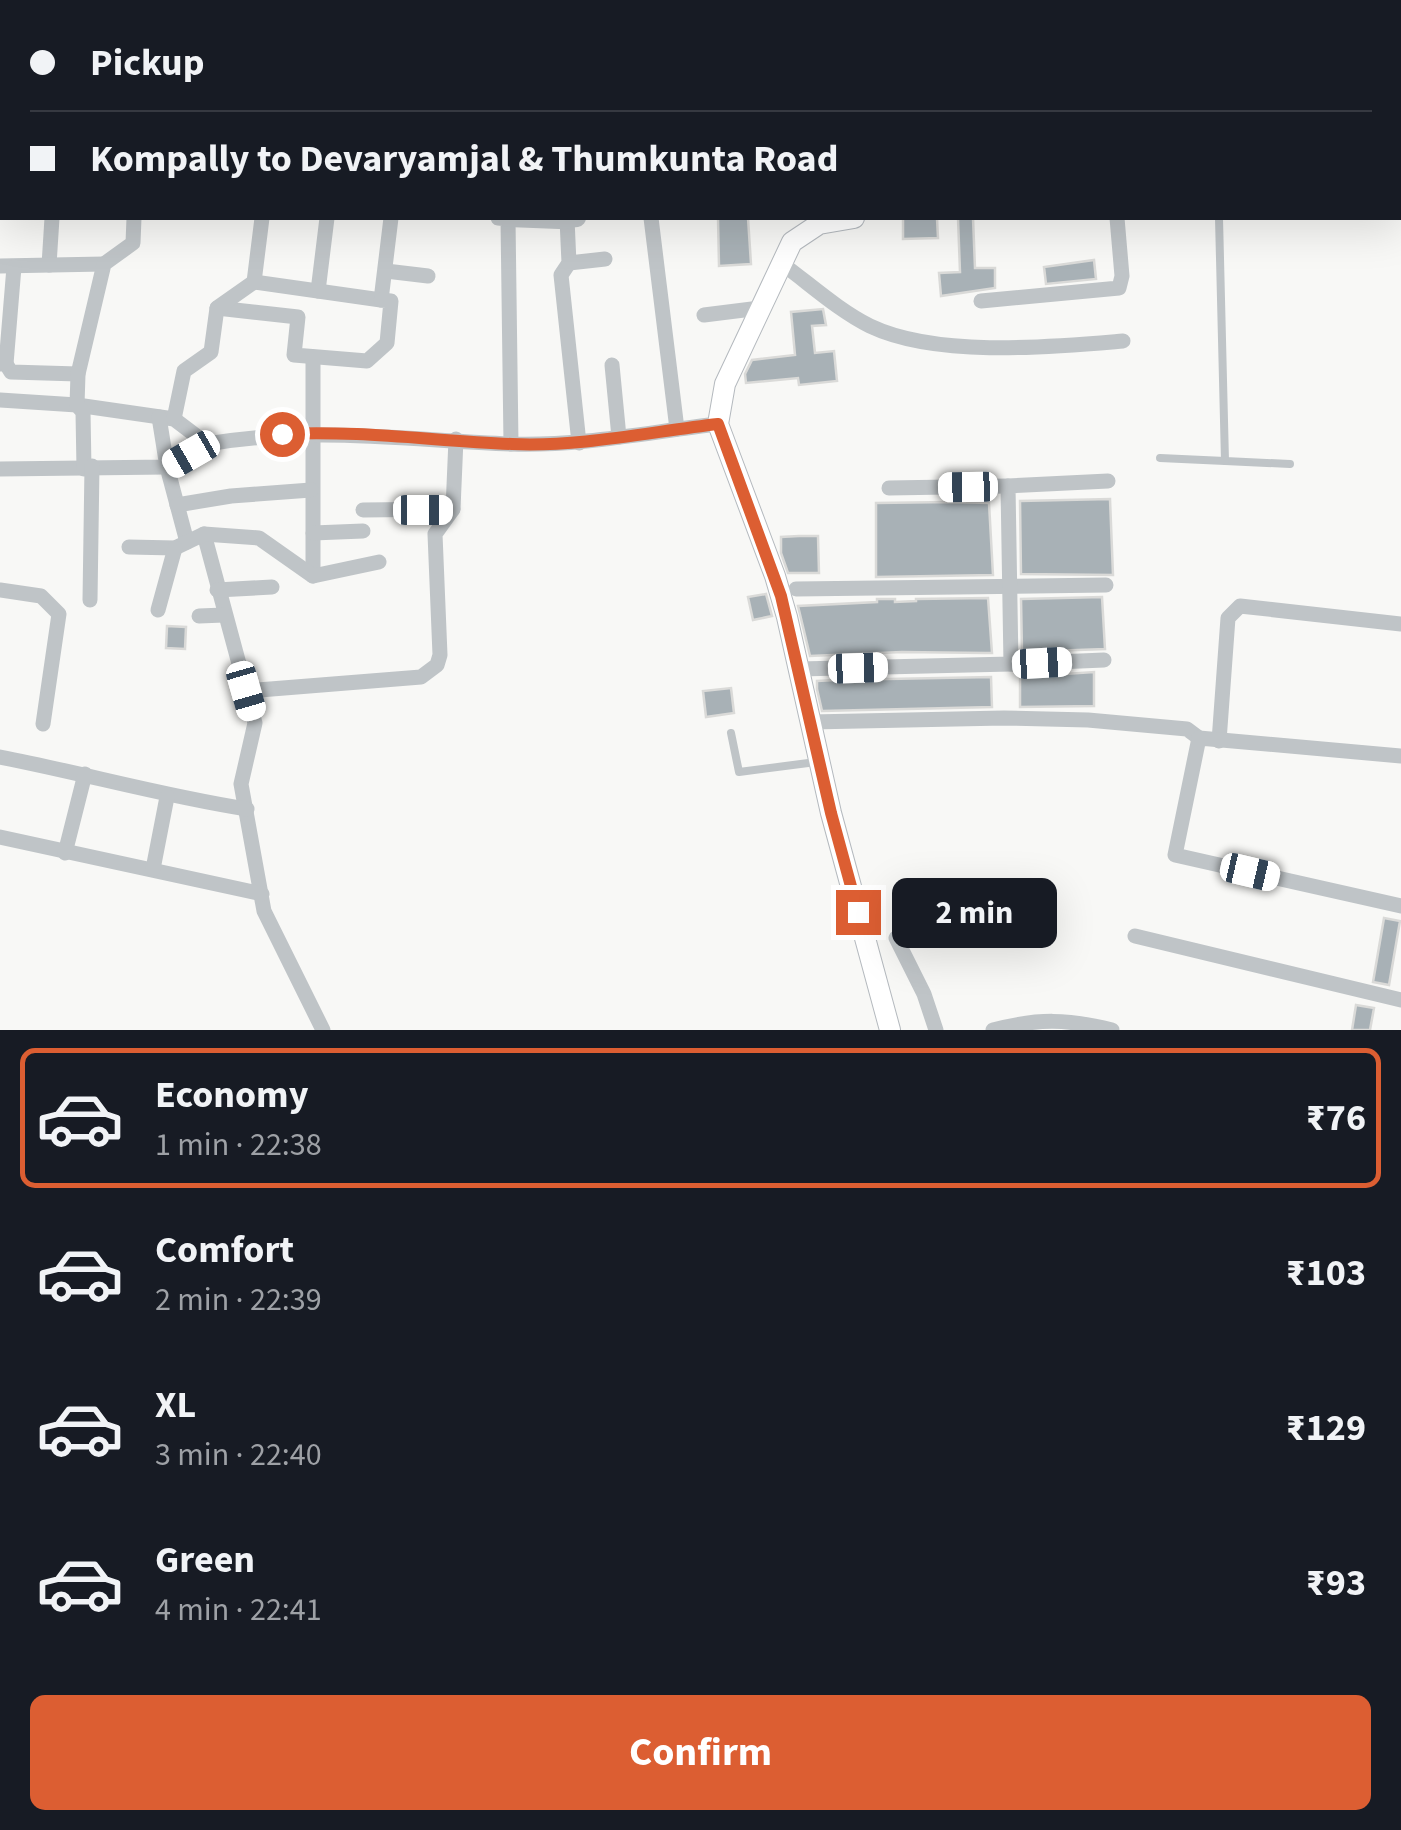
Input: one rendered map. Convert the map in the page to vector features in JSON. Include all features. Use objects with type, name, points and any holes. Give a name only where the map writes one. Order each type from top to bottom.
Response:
[{"type":"main road","points":[[816,221],[792,242],[781,264],[726,384],[718,424],[775,576],[831,813],[890,1030]]},
{"type":"street","points":[[48,265],[52,220]]},
{"type":"street","points":[[78,374],[11,372],[3,364],[7,266],[104,264],[133,243],[134,220]]},
{"type":"street","points":[[254,282],[262,220]]},
{"type":"street","points":[[318,291],[326,220]]},
{"type":"street","points":[[382,300],[391,220]]},
{"type":"street","points":[[508,220],[511,444]]},
{"type":"street","points":[[572,220],[569,264],[561,275],[579,444]]},
{"type":"street","points":[[651,220],[678,429]]},
{"type":"street","points":[[982,300],[1119,288],[1122,276],[1117,220]]},
{"type":"street","points":[[569,264],[606,259]]},
{"type":"street","points":[[90,600],[88,467],[83,412],[76,405],[78,374],[104,264]]},
{"type":"street","points":[[781,264],[856,318],[874,328],[902,335],[951,345],[1044,348],[1124,341]]},
{"type":"street","points":[[386,271],[428,276]]},
{"type":"street","points":[[158,610],[181,545],[177,505],[167,468],[167,418],[184,371],[210,352],[218,308],[254,282],[391,301],[387,344],[367,361],[294,355],[298,317],[218,308]]},
{"type":"street","points":[[704,314],[760,308]]},
{"type":"street","points":[[312,357],[313,576]]},
{"type":"street","points":[[612,364],[620,438]]},
{"type":"street","points":[[0,400],[76,405],[167,418],[207,444]]},
{"type":"street","points":[[0,469],[167,468],[207,444],[252,436],[312,433],[579,444],[718,424]]},
{"type":"street","points":[[246,691],[421,677],[438,666],[435,534],[453,509],[456,438]]},
{"type":"street","points":[[889,488],[1108,482]]},
{"type":"street","points":[[1008,486],[1012,664]]},
{"type":"street","points":[[177,505],[230,496],[311,490]]},
{"type":"street","points":[[363,510],[453,509]]},
{"type":"street","points":[[313,532],[364,531]]},
{"type":"street","points":[[204,534],[255,724],[240,784],[264,910],[322,1030]]},
{"type":"street","points":[[129,547],[181,545],[204,534],[258,538],[313,576],[379,562]]},
{"type":"street","points":[[796,589],[1106,585]]},
{"type":"street","points":[[217,590],[272,587]]},
{"type":"street","points":[[0,590],[41,596],[59,614],[43,724]]},
{"type":"street","points":[[1219,741],[1228,618],[1240,606],[1401,624]]},
{"type":"street","points":[[198,616],[224,615]]},
{"type":"street","points":[[799,669],[1104,660]]},
{"type":"street","points":[[811,722],[1088,720],[1187,729],[1198,738],[1219,741],[1401,756]]},
{"type":"street","points":[[1198,738],[1175,856],[1400,901]]},
{"type":"street","points":[[0,757],[85,774],[168,797],[246,810]]},
{"type":"street","points":[[65,852],[85,774]]},
{"type":"street","points":[[153,870],[168,797]]},
{"type":"street","points":[[0,837],[262,894]]},
{"type":"street","points":[[1135,936],[1401,1000]]},
{"type":"street","points":[[896,938],[924,994],[936,1030]]},
{"type":"street","points":[[994,1030],[1032,1020],[1112,1030]]},
{"type":"lane","points":[[1219,220],[1225,461]]},
{"type":"lane","points":[[1160,458],[1290,464]]},
{"type":"lane","points":[[731,733],[740,772],[820,762]]},
{"type":"building","points":[[718,220],[748,220],[751,264],[719,266]]},
{"type":"building","points":[[903,220],[937,220],[938,238],[903,239]]},
{"type":"building","points":[[958,220],[973,220],[975,268],[995,268],[995,288],[941,296],[939,273],[960,272]]},
{"type":"building","points":[[1094,260],[1096,279],[1046,284],[1044,267]]},
{"type":"building","points":[[823,309],[826,325],[812,326],[815,353],[834,351],[837,381],[799,385],[798,378],[746,383],[745,374],[752,360],[795,355],[791,312]]},
{"type":"building","points":[[1110,499],[1113,575],[1021,574],[1020,501]]},
{"type":"building","points":[[876,503],[989,503],[993,575],[876,577]]},
{"type":"building","points":[[818,536],[819,573],[788,573],[781,553],[781,537]]},
{"type":"building","points":[[766,594],[772,616],[753,620],[748,597]]},
{"type":"building","points":[[1102,597],[1105,649],[1022,652],[1021,599]]},
{"type":"building","points":[[988,598],[992,653],[810,656],[798,606],[877,599],[895,602]]},
{"type":"building","points":[[167,626],[186,627],[185,649],[166,648]]},
{"type":"building","points":[[1094,672],[1094,706],[1020,707],[1020,677]]},
{"type":"building","points":[[991,677],[992,707],[822,711],[817,689],[817,681]]},
{"type":"building","points":[[731,688],[734,713],[706,717],[703,691]]},
{"type":"building","points":[[1384,918],[1400,921],[1389,985],[1373,982]]},
{"type":"building","points":[[1356,1005],[1374,1008],[1370,1030],[1352,1030]]},
{"type":"route","points":[[282,434],[579,444],[718,424],[781,596],[858,912]]}]
